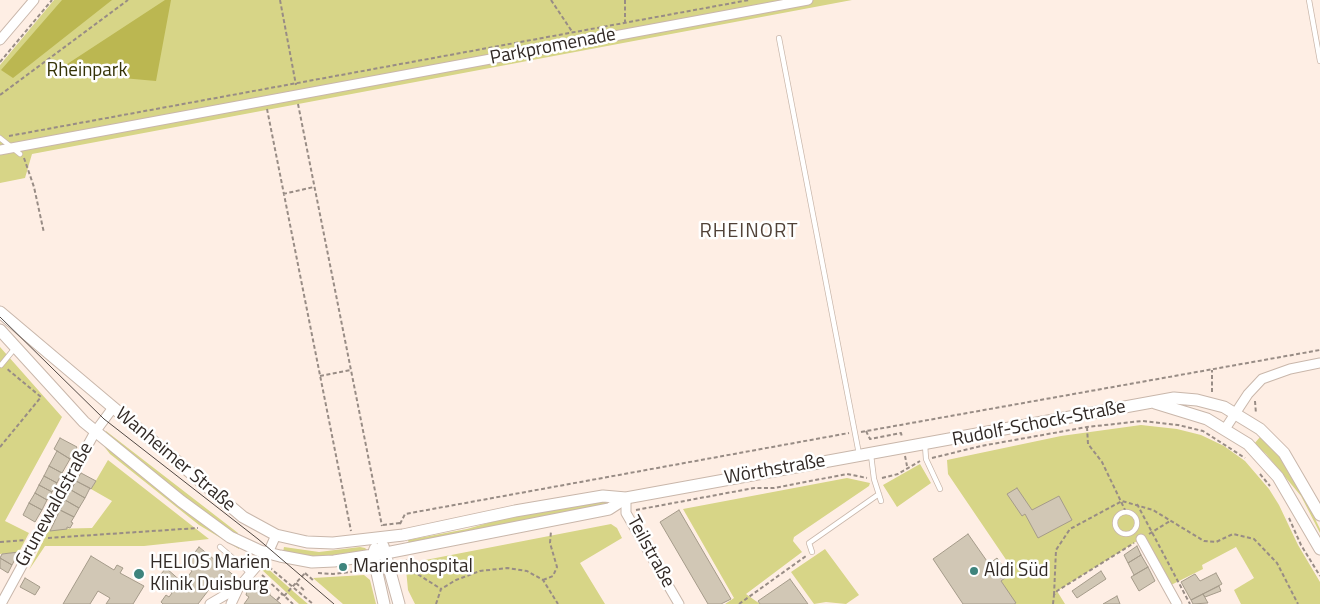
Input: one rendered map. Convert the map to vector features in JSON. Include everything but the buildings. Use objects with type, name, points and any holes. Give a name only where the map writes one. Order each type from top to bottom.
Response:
[{"type":"street","points":[[0,40],[34,0]]},
{"type":"street","name":"Parkpromenade","points":[[0,150],[16,151],[299,95],[808,0]]},
{"type":"street","name":"Wanheimer Straße","points":[[0,312],[112,409],[243,517],[276,535],[300,541],[333,543],[378,538]]},
{"type":"street","name":"Wanheimer Straße","points":[[0,330],[71,409],[95,432],[209,523],[230,537],[265,557],[312,562],[386,553]]},
{"type":"street","points":[[1225,429],[1234,412],[1262,379],[1290,369],[1320,363]]},
{"type":"street","name":"Rudolf-Schock-Straße","points":[[925,445],[1174,398],[1196,400],[1234,412],[1260,429],[1284,453],[1320,515]]},
{"type":"street","name":"Rudolf-Schock-Straße","points":[[1153,403],[1207,419],[1248,444],[1278,477],[1320,549]]},
{"type":"street","name":"Grunewaldstraße","points":[[1,604],[95,432],[112,409]]},
{"type":"street","name":"Wörthstraße","points":[[378,538],[403,535],[515,511],[603,496],[626,498],[723,479],[925,445]]},
{"type":"street","name":"Wörthstraße","points":[[386,553],[609,509],[626,498]]},
{"type":"street","name":"Teilstraße","points":[[626,498],[626,513],[679,604]]},
{"type":"street","points":[[231,604],[239,587],[265,557],[276,535]]},
{"type":"street","points":[[378,538],[395,568],[399,604]]},
{"type":"street","points":[[378,538],[373,555],[384,604]]},
{"type":"street","points":[[1141,539],[1177,604]]},
{"type":"street","points":[[210,604],[239,587]]},
{"type":"lane","points":[[1309,0],[1320,61]]},
{"type":"lane","points":[[779,38],[865,455],[881,501]]},
{"type":"lane","points":[[0,138],[16,151]]},
{"type":"lane","points":[[1,365],[16,346]]},
{"type":"lane","points":[[925,445],[926,459],[940,489]]},
{"type":"lane","points":[[812,552],[809,543],[879,494]]},
{"type":"lane","points":[[1126,512],[1133,514],[1137,520],[1135,530],[1130,534],[1124,534],[1116,528],[1116,517],[1126,512]]},
{"type":"lane","points":[[1135,530],[1141,539]]},
{"type":"lane","points":[[220,548],[253,571]]},
{"type":"path","points":[[0,62],[52,0]]},
{"type":"path","points":[[0,95],[128,0]]},
{"type":"path","points":[[280,0],[299,95],[297,101],[381,526],[400,523],[406,514]]},
{"type":"path","points":[[551,0],[573,32]]},
{"type":"path","points":[[625,0],[625,23]]},
{"type":"path","points":[[9,136],[752,0]]},
{"type":"path","points":[[265,102],[351,531],[343,532]]},
{"type":"path","points":[[16,151],[30,170],[44,233]]},
{"type":"path","points":[[282,194],[314,188]]},
{"type":"path","points":[[0,447],[42,398],[1,365]]},
{"type":"path","points":[[1212,369],[1212,392],[1215,396]]},
{"type":"path","points":[[320,376],[351,370]]},
{"type":"path","points":[[1257,398],[1256,414],[1265,423],[1260,429]]},
{"type":"path","points":[[626,513],[754,488],[774,488],[847,474],[874,479],[898,474],[907,466],[926,459],[982,446],[1087,427],[1142,421],[1178,425],[1203,431],[1247,459]]},
{"type":"path","points":[[1087,427],[1088,444],[1102,462],[1126,512]]},
{"type":"path","points":[[1259,473],[1271,488]]},
{"type":"path","points":[[1053,604],[1056,550],[1070,529],[1122,501],[1137,504],[1210,542],[1233,534],[1254,540],[1277,563],[1298,604]]},
{"type":"path","points":[[1137,504],[1190,604]]},
{"type":"path","points":[[1286,513],[1301,545],[1320,576]]},
{"type":"path","points":[[1054,595],[1170,521]]},
{"type":"path","points":[[0,542],[198,528]]},
{"type":"path","points":[[543,580],[553,576],[557,567],[550,543],[551,529]]},
{"type":"path","points":[[739,604],[812,552]]},
{"type":"path","points":[[265,557],[309,603],[313,604]]},
{"type":"path","points":[[395,568],[409,559],[419,575]]},
{"type":"path","points":[[395,568],[419,575],[441,589]]},
{"type":"path","points":[[436,604],[441,589],[456,580],[480,571],[507,568],[527,571],[543,580],[558,604]]},
{"type":"path","points":[[316,573],[333,574],[376,569]]},
{"type":"path","points":[[253,571],[293,604]]},
{"type":"path","points":[[276,600],[305,573],[310,572]]},
{"type":"path","points":[[305,573],[314,581]]},
{"type":"path","points":[[296,583],[305,591]]},
{"type":"green space","name":"Rheinpark","points":[[54,0],[852,0],[32,154],[25,178],[0,183],[0,65]]},
{"type":"green space","points":[[62,0],[112,0],[13,78],[1,70]]},
{"type":"green space","points":[[165,0],[171,0],[156,81],[55,72]]},
{"type":"green space","points":[[0,347],[62,417],[5,521],[29,533],[19,552],[0,554]]},
{"type":"green space","points":[[1141,425],[1177,429],[1201,435],[1224,446],[1245,461],[1269,489],[1279,505],[1298,545],[1320,582],[1320,604],[1241,604],[1234,590],[1254,578],[1236,547],[1202,565],[1203,569],[1171,585],[1137,541],[1057,591],[1065,604],[1014,604],[1001,581],[1009,575],[1004,568],[1009,564],[948,474],[947,460],[1061,436]]},
{"type":"green space","points":[[106,431],[238,533],[237,535],[205,513],[105,433]]},
{"type":"green space","points":[[1260,437],[1280,456],[1303,494],[1320,529],[1320,533],[1301,496],[1266,454],[1254,444]]},
{"type":"green space","points":[[103,445],[206,527],[239,547],[239,549],[199,525],[110,454]]},
{"type":"green space","points":[[108,460],[209,539],[144,546],[45,546],[29,570],[49,529],[92,528],[112,501],[91,489]]},
{"type":"green space","points":[[920,464],[931,483],[897,507],[883,485]]},
{"type":"green space","points":[[847,478],[870,483],[869,486],[794,537],[793,541],[802,552],[746,594],[760,604],[725,604],[734,598],[683,509]]},
{"type":"green space","points":[[600,501],[609,503],[409,544],[408,540],[467,529],[512,516]]},
{"type":"green space","points":[[611,524],[617,528],[622,538],[580,563],[605,604],[415,604],[408,590],[406,569],[415,562]]},
{"type":"green space","points":[[284,547],[319,552],[360,547],[367,550],[320,557],[283,552]]},
{"type":"green space","points":[[825,549],[859,595],[846,604],[826,602],[814,604],[791,572]]},
{"type":"green space","points":[[266,567],[308,604],[299,604],[261,569]]},
{"type":"green space","points":[[364,575],[370,580],[376,604],[343,604],[313,578]]},
{"type":"tram line","points":[[0,317],[104,419],[258,539],[334,604]]},
{"type":"place","name":"Marienhospital","points":[[343,567]]},
{"type":"place","name":"Aldi Süd","points":[[974,571]]},
{"type":"place","name":"HELIOS Marien Klinik Duisburg","points":[[139,574]]},
{"type":"district","name":"RHEINORT","points":[[749,232]]}]
